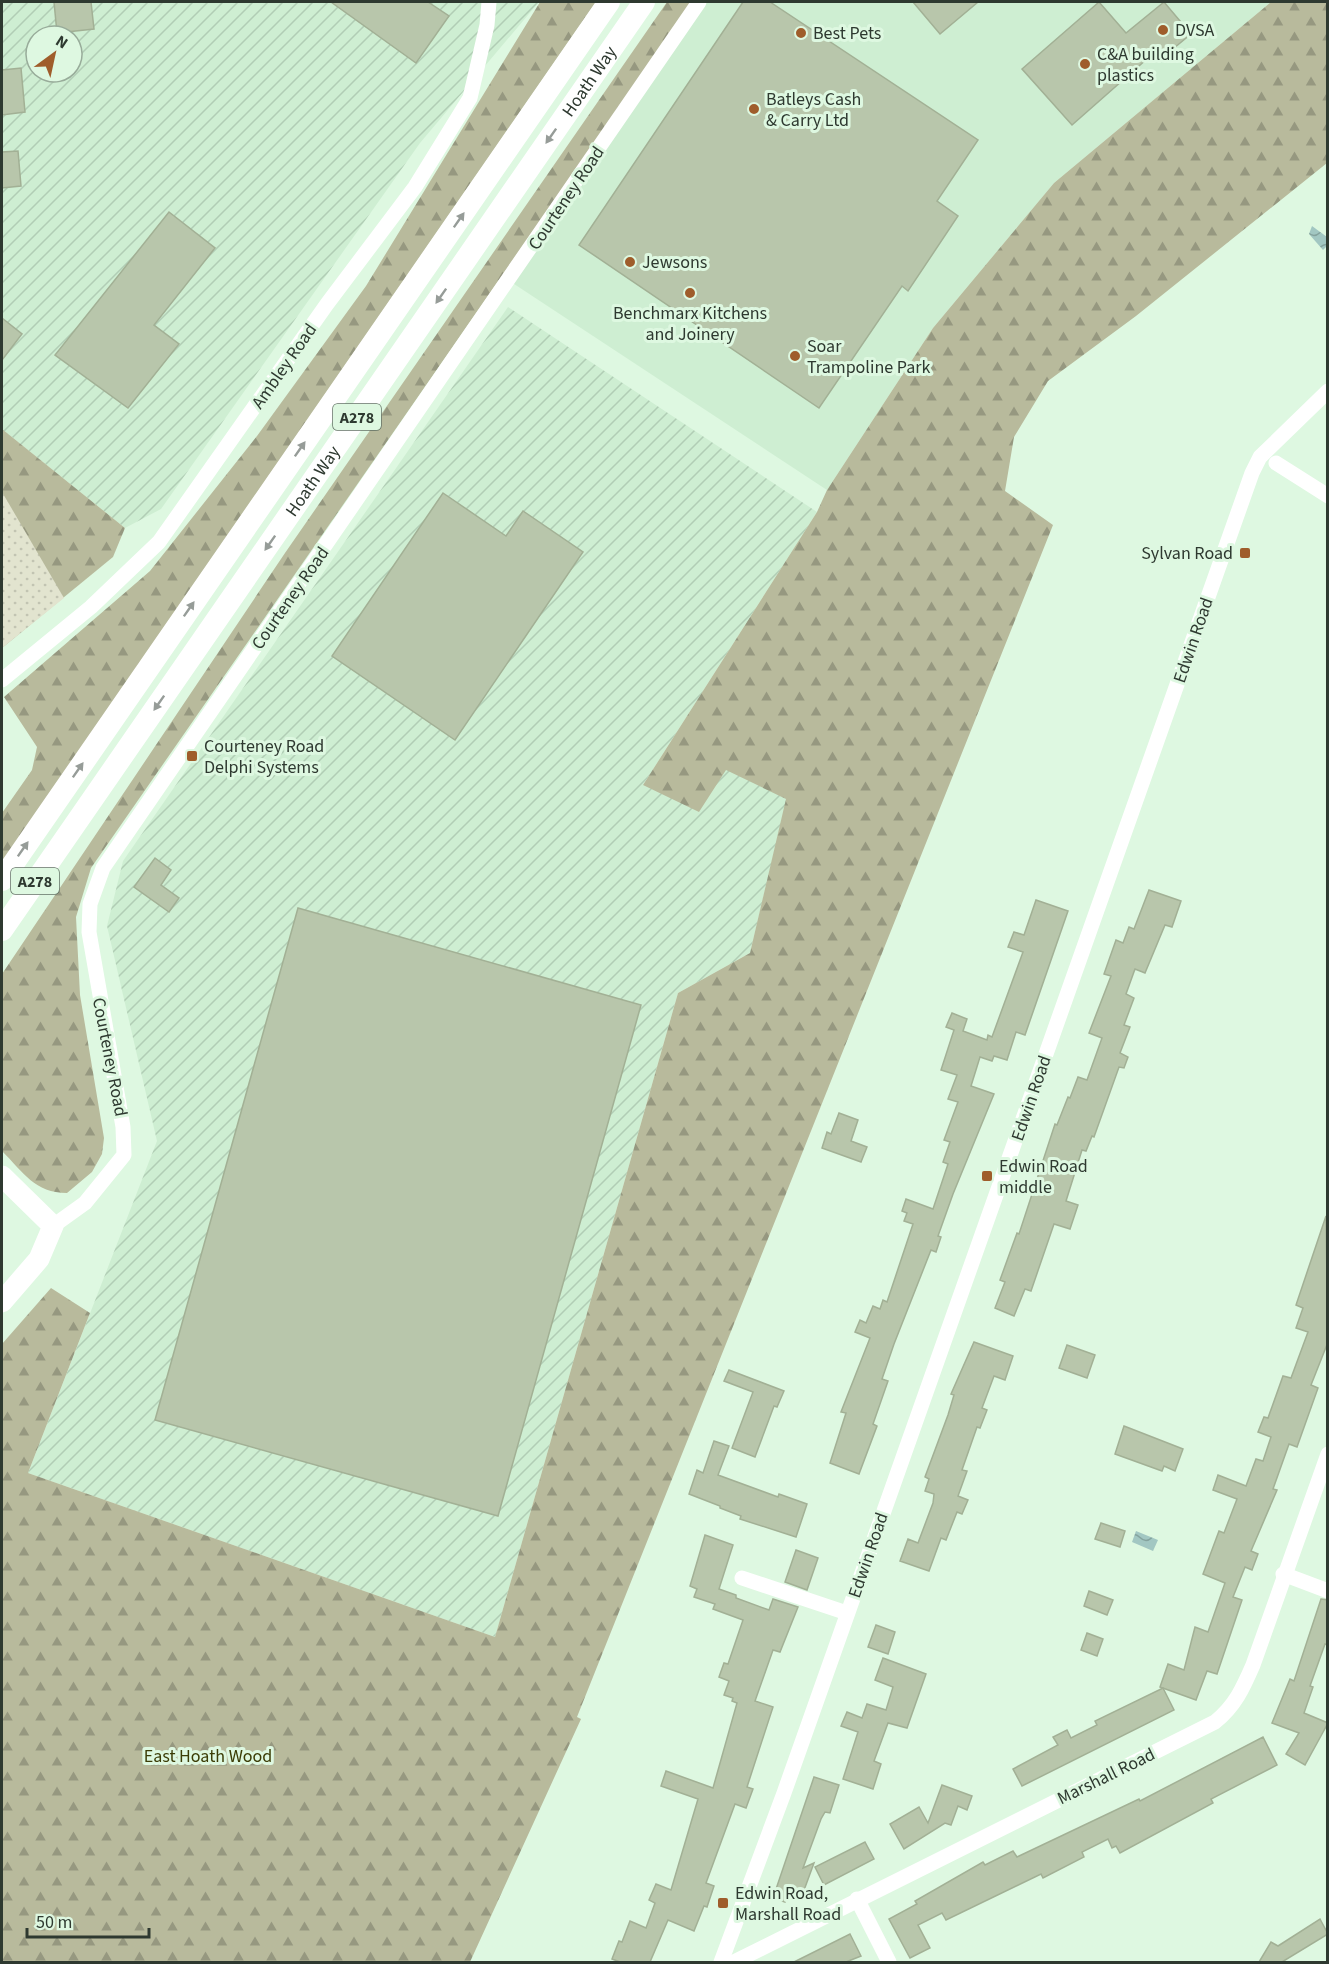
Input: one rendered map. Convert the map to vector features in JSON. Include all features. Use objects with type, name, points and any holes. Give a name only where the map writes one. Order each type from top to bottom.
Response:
[{"type":"main road","name":"Hoath Way","points":[[2,880],[609,2]]},
{"type":"main road","name":"Hoath Way","points":[[2,930],[645,2]]},
{"type":"street","name":"Ambley Road","points":[[2,680],[92,607],[159,542],[327,304],[415,188],[470,98],[487,25],[489,2]]},
{"type":"street","name":"Courteney Road","points":[[53,1226],[85,1203],[124,1155],[123,1127],[89,932],[90,904],[106,862],[699,2]]},
{"type":"street","name":"Edwin Road","points":[[721,1962],[1252,473],[1260,457],[1328,391]]},
{"type":"street","points":[[1276,463],[1328,496]]},
{"type":"street","points":[[2,1176],[53,1226],[39,1259],[2,1302]]},
{"type":"street","name":"Marshall Road","points":[[734,1962],[1215,1722],[1228,1712],[1242,1692],[1253,1665],[1283,1574],[1328,1454]]},
{"type":"street","points":[[1283,1574],[1328,1591]]},
{"type":"street","points":[[742,1578],[847,1613]]},
{"type":"street","points":[[858,1899],[890,1962]]},
{"type":"shaded area","points":[[2,2],[539,2],[420,143],[161,509],[125,528],[2,429]]},
{"type":"shaded area","points":[[692,2],[1271,2],[1054,183],[933,328],[827,490],[502,276]]},
{"type":"shaded area","points":[[508,307],[817,512],[643,785],[726,769],[787,798],[750,953],[678,993],[495,1637],[28,1473],[157,1141],[107,926],[123,861]]},
{"type":"shaded area","points":[[2,492],[64,598],[2,648]]},
{"type":"green space","points":[[540,2],[596,2],[2,862],[2,813],[32,770],[37,747],[4,697],[150,571],[257,436],[366,286]]},
{"type":"green space","points":[[667,2],[692,2],[91,868],[76,917],[80,995],[104,1138],[102,1154],[92,1172],[67,1193],[56,1192],[38,1185],[23,1174],[2,1151],[2,974],[285,553]]},
{"type":"green space","name":"East Hoath Wood","points":[[1271,2],[1327,2],[1327,163],[1136,316],[1048,381],[1014,437],[1005,491],[1053,525],[577,1717],[581,1719],[470,1962],[2,1962],[2,1344],[51,1288],[90,1313],[28,1473],[495,1637],[678,993],[750,953],[786,799],[726,770],[699,812],[643,785],[817,512],[827,490],[933,328],[1054,183]]},
{"type":"green space","points":[[2,429],[125,528],[113,557],[2,648]]},
{"type":"water","points":[[1312,226],[1327,237],[1327,246],[1323,250],[1309,234]]},
{"type":"water","points":[[1136,1531],[1158,1540],[1153,1551],[1132,1542]]},
{"type":"building","points":[[54,2],[91,2],[94,29],[84,30],[84,24],[56,24]]},
{"type":"building","points":[[331,2],[428,2],[449,16],[416,63]]},
{"type":"building","points":[[743,2],[770,2],[978,140],[937,201],[958,216],[908,291],[902,286],[819,408],[579,245]]},
{"type":"building","points":[[913,2],[978,2],[940,34]]},
{"type":"building","name":"C&A building plastics","points":[[1099,2],[1126,33],[1164,2],[1191,34],[1162,58],[1156,51],[1072,125],[1022,69]]},
{"type":"building","points":[[21,68],[25,112],[2,115],[2,70]]},
{"type":"building","points":[[18,151],[21,186],[2,188],[2,152]]},
{"type":"building","points":[[169,212],[215,248],[154,325],[179,344],[128,408],[55,355]]},
{"type":"building","points":[[2,318],[22,334],[2,360]]},
{"type":"building","points":[[443,493],[506,536],[523,511],[583,552],[455,740],[332,656]]},
{"type":"building","points":[[155,858],[171,870],[161,885],[179,898],[169,912],[134,887]]},
{"type":"building","points":[[1149,890],[1181,901],[1172,927],[1165,925],[1145,973],[1135,969],[1126,994],[1134,998],[1124,1025],[1130,1027],[1120,1053],[1128,1057],[1124,1068],[1119,1067],[1094,1137],[1092,1136],[1086,1151],[1082,1150],[1066,1201],[1078,1205],[1070,1229],[1054,1224],[1031,1291],[1025,1289],[1014,1316],[995,1308],[1005,1282],[1000,1280],[1017,1233],[1019,1234],[1055,1124],[1057,1125],[1078,1077],[1087,1080],[1102,1038],[1089,1033],[1111,976],[1104,974],[1116,940],[1123,943],[1129,927],[1134,929]]},
{"type":"building","points":[[1036,900],[1068,911],[1025,1035],[1016,1032],[1007,1060],[994,1056],[992,1061],[980,1057],[971,1086],[994,1094],[953,1194],[938,1236],[941,1237],[936,1252],[931,1250],[894,1344],[882,1379],[888,1381],[873,1424],[877,1426],[859,1474],[830,1463],[846,1413],[841,1412],[870,1338],[855,1332],[860,1320],[866,1323],[873,1306],[880,1309],[883,1300],[887,1302],[913,1224],[904,1221],[907,1213],[902,1211],[906,1199],[933,1209],[948,1164],[943,1162],[950,1142],[944,1140],[958,1102],[948,1099],[957,1075],[941,1070],[954,1030],[946,1027],[952,1013],[967,1019],[963,1031],[987,1040],[988,1035],[992,1037],[1023,952],[1008,947],[1014,932],[1024,935]]},
{"type":"building","points":[[298,908],[641,1005],[498,1516],[155,1420]]},
{"type":"building","points":[[839,1113],[858,1120],[851,1141],[867,1147],[861,1162],[822,1148],[827,1132],[831,1134]]},
{"type":"building","points":[[1326,1216],[1328,1342],[1311,1385],[1318,1388],[1297,1447],[1289,1444],[1273,1489],[1277,1490],[1251,1551],[1258,1554],[1252,1570],[1245,1567],[1233,1597],[1242,1600],[1217,1674],[1207,1671],[1196,1700],[1160,1687],[1168,1664],[1184,1670],[1195,1627],[1208,1632],[1225,1583],[1203,1574],[1219,1531],[1224,1533],[1237,1499],[1213,1490],[1218,1475],[1246,1486],[1256,1459],[1263,1461],[1271,1437],[1258,1432],[1264,1417],[1268,1418],[1283,1376],[1291,1378],[1308,1332],[1296,1328],[1303,1308],[1296,1305]]},
{"type":"building","points":[[974,1342],[1013,1356],[1005,1380],[994,1376],[982,1408],[987,1410],[980,1428],[977,1427],[962,1470],[967,1471],[958,1496],[968,1500],[962,1514],[957,1512],[946,1540],[941,1538],[929,1571],[900,1561],[908,1539],[918,1543],[933,1503],[934,1494],[925,1491],[929,1479],[925,1477],[948,1415],[954,1395],[951,1394]]},
{"type":"building","points":[[1067,1345],[1095,1355],[1087,1378],[1059,1368]]},
{"type":"building","points":[[729,1370],[784,1391],[777,1407],[774,1406],[755,1457],[732,1448],[753,1392],[724,1381]]},
{"type":"building","points":[[1124,1426],[1183,1449],[1175,1471],[1164,1466],[1162,1471],[1115,1454]]},
{"type":"building","points":[[714,1441],[729,1446],[718,1475],[778,1497],[779,1494],[807,1504],[796,1537],[740,1519],[741,1516],[689,1494],[697,1470],[703,1473]]},
{"type":"building","points":[[1101,1523],[1125,1531],[1120,1547],[1095,1539]]},
{"type":"building","points":[[705,1535],[733,1545],[719,1589],[769,1610],[773,1599],[798,1607],[780,1652],[773,1650],[755,1701],[773,1707],[747,1787],[753,1789],[746,1808],[735,1804],[706,1883],[714,1886],[707,1907],[704,1906],[694,1931],[668,1920],[650,1962],[620,1962],[612,1959],[619,1941],[622,1942],[630,1921],[646,1928],[655,1903],[649,1900],[656,1884],[671,1890],[698,1799],[661,1786],[666,1771],[713,1788],[737,1703],[732,1701],[733,1698],[724,1695],[729,1681],[719,1677],[724,1663],[728,1664],[743,1620],[713,1609],[715,1604],[694,1597],[697,1589],[690,1586]]},
{"type":"building","points":[[796,1550],[818,1558],[807,1590],[785,1582]]},
{"type":"building","points":[[1089,1591],[1113,1600],[1107,1615],[1084,1606]]},
{"type":"building","points":[[1321,1599],[1328,1600],[1328,1645],[1325,1644],[1310,1686],[1313,1687],[1304,1713],[1328,1723],[1305,1765],[1286,1754],[1299,1733],[1272,1723],[1290,1679],[1294,1681]]},
{"type":"building","points":[[876,1625],[895,1632],[888,1654],[868,1647]]},
{"type":"building","points":[[1087,1633],[1103,1639],[1097,1656],[1081,1650]]},
{"type":"building","points":[[883,1658],[926,1674],[907,1728],[888,1723],[874,1761],[881,1764],[873,1789],[843,1779],[858,1732],[841,1726],[847,1712],[862,1718],[867,1704],[886,1710],[893,1687],[875,1680]]},
{"type":"building","points":[[1163,1688],[1174,1710],[1022,1786],[1013,1769],[1058,1745],[1053,1737],[1067,1730],[1071,1738],[1097,1725],[1095,1721]]},
{"type":"building","points":[[1263,1737],[1277,1765],[1211,1799],[1213,1803],[1120,1853],[1116,1846],[1112,1848],[1108,1839],[1082,1852],[1084,1857],[1043,1878],[1041,1874],[946,1920],[942,1913],[918,1925],[930,1948],[910,1958],[889,1919],[917,1904],[915,1901],[983,1862],[985,1865],[1013,1851],[1017,1857],[1139,1799],[1140,1801]]},
{"type":"building","points":[[814,1777],[839,1785],[830,1813],[825,1812],[821,1819],[803,1868],[814,1863],[803,1893],[790,1887],[785,1902],[773,1898]]},
{"type":"building","points":[[942,1785],[972,1796],[967,1810],[958,1806],[951,1825],[945,1823],[904,1849],[890,1824],[919,1807],[928,1823]]},
{"type":"building","points":[[865,1842],[874,1859],[824,1885],[815,1867]]},
{"type":"building","points":[[1320,1919],[1328,1934],[1282,1962],[1259,1962],[1271,1942],[1278,1946]]},
{"type":"building","points":[[850,1934],[861,1956],[846,1962],[794,1962]]},
{"type":"place","name":"DVSA","points":[[1163,30]]},
{"type":"place","name":"Best Pets","points":[[801,33]]},
{"type":"place","name":"C&A building plastics","points":[[1085,64]]},
{"type":"place","name":"Batleys Cash & Carry Ltd","points":[[754,109]]},
{"type":"place","name":"Jewsons","points":[[630,262]]},
{"type":"place","name":"Benchmarx Kitchens and Joinery","points":[[690,293]]},
{"type":"place","name":"Soar Trampoline Park","points":[[795,356]]},
{"type":"place","name":"Sylvan Road","points":[[1245,553]]},
{"type":"place","name":"Courteney Road Delphi Systems","points":[[192,756]]},
{"type":"place","name":"Edwin Road middle","points":[[987,1176]]},
{"type":"place","name":"Edwin Road, Marshall Road","points":[[723,1903]]}]
